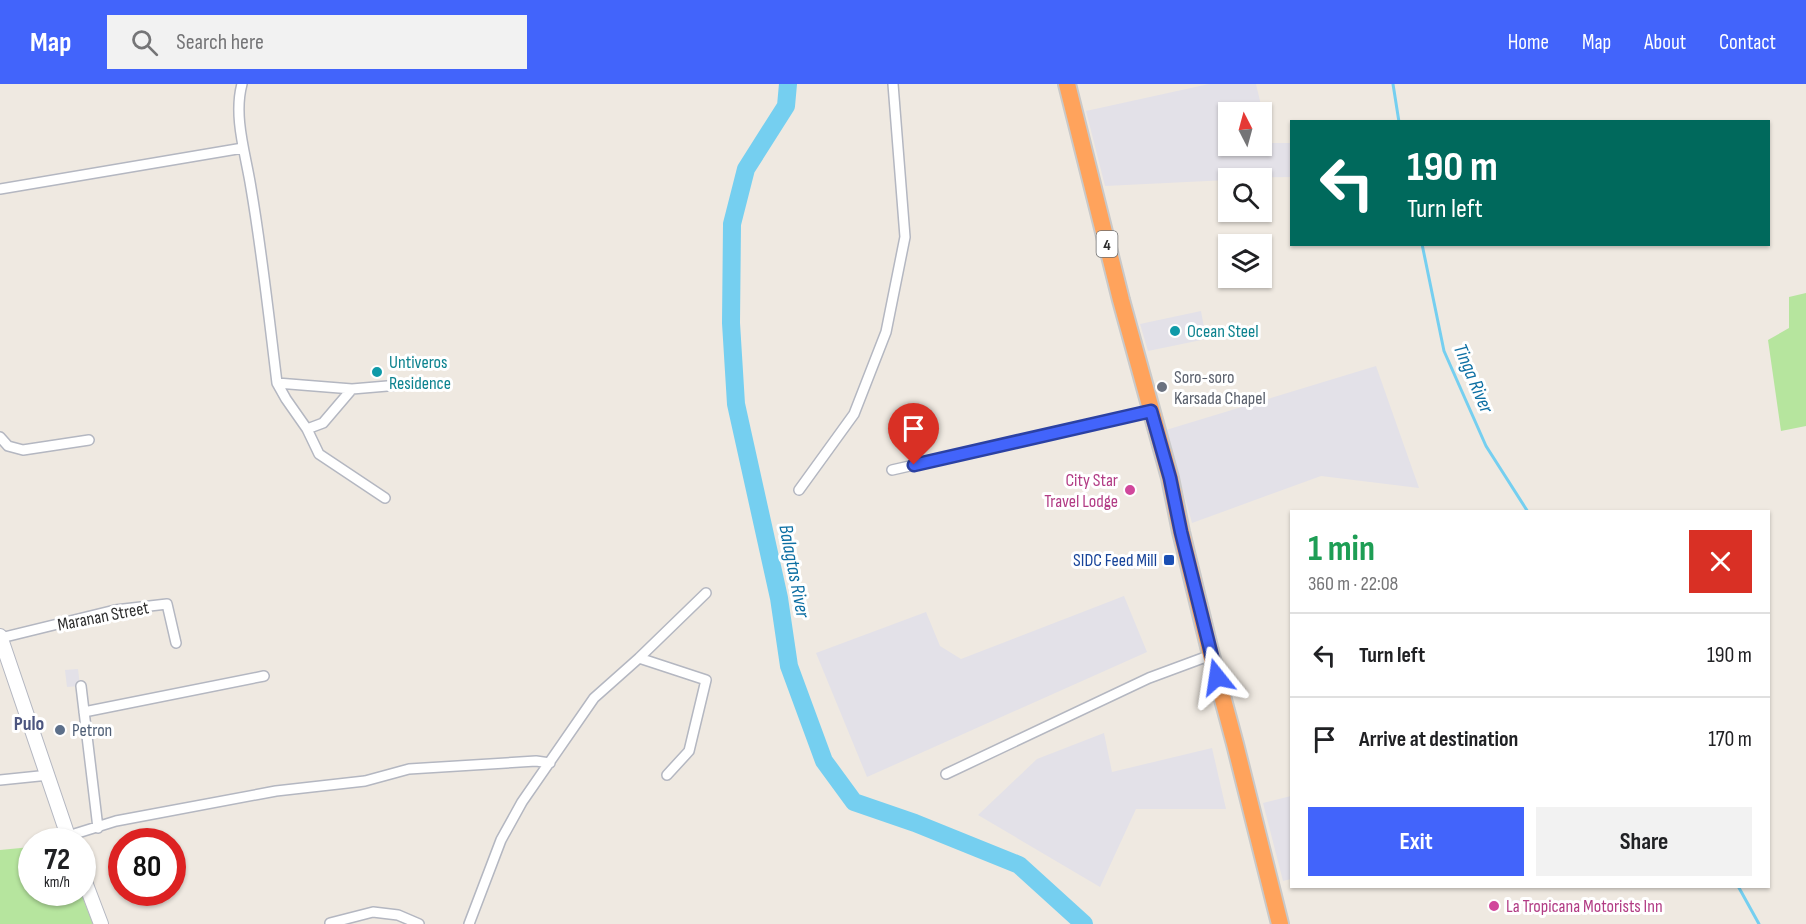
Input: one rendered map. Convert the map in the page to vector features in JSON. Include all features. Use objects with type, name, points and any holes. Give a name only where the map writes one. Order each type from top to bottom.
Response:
[{"type":"highway","name":"4","points":[[1066,84],[1170,478],[1211,655],[1280,924]]},
{"type":"main road","points":[[0,637],[66,828]]},
{"type":"main road","points":[[94,906],[101,924]]},
{"type":"street","points":[[242,84],[240,103],[243,148],[251,186],[277,383],[307,429],[319,454],[385,498]]},
{"type":"street","points":[[799,490],[854,414],[886,332],[905,237],[894,84]]},
{"type":"street","points":[[0,189],[243,148]]},
{"type":"street","points":[[277,383],[352,389],[399,385]]},
{"type":"street","points":[[307,429],[323,423],[352,389]]},
{"type":"street","points":[[892,470],[1151,411]]},
{"type":"street","points":[[0,437],[8,446],[23,450],[89,440]]},
{"type":"street","points":[[470,924],[501,840],[522,802],[594,698],[706,593]]},
{"type":"street","name":"Maranan Street","points":[[0,637],[116,610],[167,604],[176,642]]},
{"type":"street","points":[[946,774],[1149,678],[1211,655]]},
{"type":"street","points":[[639,658],[706,680],[689,751],[667,775]]},
{"type":"street","points":[[84,712],[264,676]]},
{"type":"street","points":[[81,686],[98,828],[116,821],[276,791],[365,781],[409,769],[536,761],[550,763]]},
{"type":"street","points":[[0,780],[49,775]]},
{"type":"street","points":[[330,923],[373,912],[398,915],[419,924]]},
{"type":"shaded area","points":[[1209,84],[1256,84],[1260,102],[1218,102],[1218,156],[1272,156],[1272,143],[1290,143],[1290,177],[1272,177],[1272,168],[1218,168],[1218,180],[1105,186],[1086,111]]},
{"type":"shaded area","name":"Ocean Steel","points":[[1201,311],[1206,339],[1148,351],[1140,324]]},
{"type":"shaded area","points":[[1376,366],[1419,488],[1321,476],[1192,523],[1166,430]]},
{"type":"shaded area","name":"SIDC Feed Mill","points":[[1124,596],[1147,652],[867,777],[816,653],[926,612],[940,646],[961,659]]},
{"type":"shaded area","points":[[78,669],[80,686],[67,687],[65,670]]},
{"type":"shaded area","points":[[1104,733],[1112,772],[1212,748],[1226,809],[1136,809],[1100,887],[978,815],[1037,759]]},
{"type":"shaded area","points":[[1290,796],[1290,879],[1283,881],[1263,803]]},
{"type":"green space","points":[[1806,293],[1806,426],[1781,431],[1768,340],[1789,328],[1789,297]]},
{"type":"green space","points":[[18,848],[18,906],[86,906],[93,924],[0,924],[0,850]]},
{"type":"waterway","name":"Balagtas River","points":[[788,84],[786,106],[746,169],[732,224],[731,323],[736,404],[779,598],[789,666],[824,761],[854,802],[915,823],[1019,865],[1084,924]]},
{"type":"waterway","name":"Tinga River","points":[[1393,84],[1399,120]]},
{"type":"waterway","name":"Tinga River","points":[[1422,246],[1444,351],[1486,446],[1527,510]]},
{"type":"waterway","name":"Tinga River","points":[[1739,888],[1759,924]]},
{"type":"place","name":"Ocean Steel","points":[[1175,331]]},
{"type":"place","name":"Untiveros Residence","points":[[377,372]]},
{"type":"place","name":"Soro-soro Karsada Chapel","points":[[1162,387]]},
{"type":"place","name":"City Star Travel Lodge","points":[[1130,490]]},
{"type":"place","name":"SIDC Feed Mill","points":[[1169,560]]},
{"type":"place","name":"Petron","points":[[60,730]]},
{"type":"place","name":"La Tropicana Motorists Inn","points":[[1494,906]]},
{"type":"district","name":"Pulo","points":[[29,723]]},
{"type":"route","points":[[914,465],[1151,411],[1170,478],[1217,677]]}]
